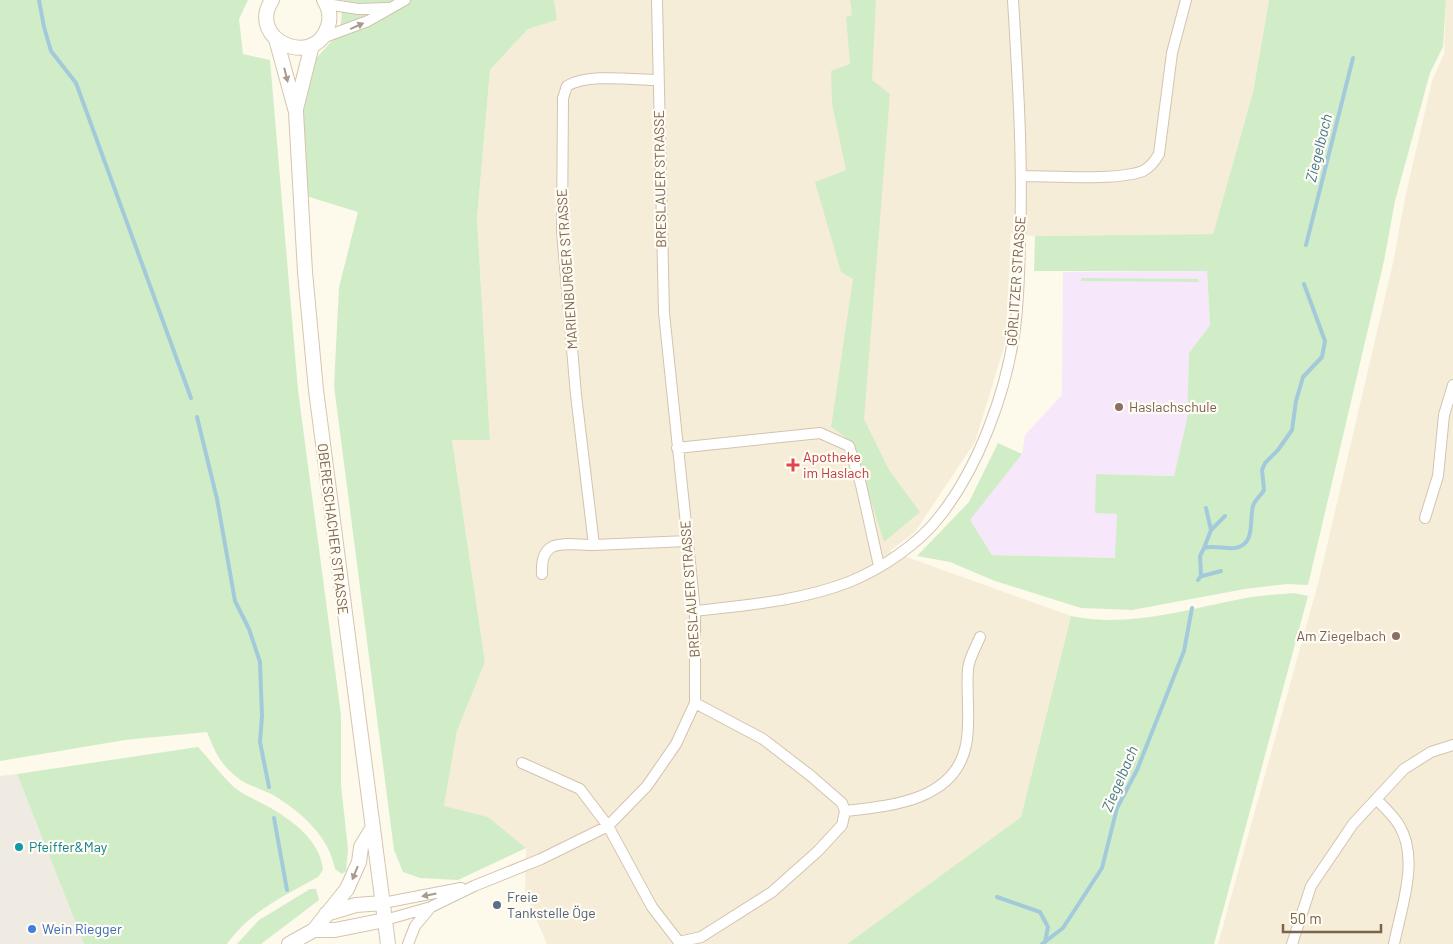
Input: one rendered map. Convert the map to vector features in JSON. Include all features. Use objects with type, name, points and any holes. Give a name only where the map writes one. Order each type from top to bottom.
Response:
[{"type":"main road","name":"OBERESCHACHER STRASSE","points":[[272,0],[267,18],[271,33],[276,39],[296,112],[304,263],[316,390],[388,944]]},
{"type":"main road","name":"OBERESCHACHER STRASSE","points":[[296,112],[317,41],[329,22],[326,2]]},
{"type":"main road","points":[[276,39],[293,48],[317,41]]},
{"type":"main road","points":[[289,944],[314,930],[336,904],[354,877],[361,847],[372,829]]},
{"type":"main road","points":[[326,914],[356,905],[383,903]]},
{"type":"main road","points":[[314,930],[335,930],[385,920]]},
{"type":"street","points":[[317,41],[368,21],[405,0]]},
{"type":"street","name":"BRESLAUER STRASSE","points":[[385,920],[431,907],[474,886],[541,860],[608,826],[647,786],[676,744],[695,702],[695,611],[664,313],[657,0]]},
{"type":"street","name":"GÖRLITZER STRASSE","points":[[695,611],[774,602],[812,594],[850,581],[879,566],[915,540],[940,516],[972,467],[993,414],[1014,333],[1019,269],[1022,176],[1013,0]]},
{"type":"street","points":[[1022,176],[1122,175],[1144,170],[1154,164],[1158,154],[1172,53],[1186,0]]},
{"type":"street","points":[[326,2],[358,9],[388,8]]},
{"type":"street","name":"MARIENBURGER STRASSE","points":[[594,545],[576,395],[562,231],[563,98],[567,86],[574,82],[588,80],[658,80]]},
{"type":"street","points":[[1424,518],[1438,476],[1444,415],[1453,385]]},
{"type":"street","points":[[677,448],[820,433],[849,446],[861,485],[879,566]]},
{"type":"street","points":[[542,574],[541,558],[546,549],[555,546],[688,541]]},
{"type":"street","points":[[845,811],[872,808],[922,796],[944,784],[957,768],[966,746],[968,667],[980,637]]},
{"type":"street","points":[[522,762],[580,789],[608,826],[652,906],[679,942],[701,937],[772,892],[818,852],[842,825],[845,811],[842,803],[763,739],[695,702]]},
{"type":"street","points":[[1292,944],[1311,886],[1353,824],[1404,769],[1431,752],[1453,745]]},
{"type":"street","points":[[1376,799],[1400,827],[1407,848],[1407,877],[1394,944]]},
{"type":"street","name":"BRESLAUER STRASSE","points":[[383,903],[474,886]]},
{"type":"street","points":[[408,944],[415,926],[431,907]]},
{"type":"shaded area","points":[[554,0],[1269,0],[1253,92],[1213,234],[1035,236],[1011,233],[1006,340],[975,442],[915,532],[890,551],[1071,616],[1021,817],[847,944],[547,944],[525,893],[526,848],[444,806],[457,731],[485,662],[452,440],[490,440],[477,219],[490,70],[528,29],[557,20]]},
{"type":"shaded area","points":[[1446,0],[1453,0],[1453,944],[1218,944],[1319,580],[1393,263],[1405,198],[1432,81],[1444,54]]},
{"type":"shaded area","name":"Haslachschule","points":[[1207,271],[1210,325],[1189,353],[1187,419],[1174,476],[1096,474],[1117,513],[1116,558],[992,555],[969,520],[1022,454],[1025,435],[1062,395],[1063,272]]},
{"type":"shaded area","points":[[17,774],[84,944],[0,944],[0,776]]},
{"type":"green space","points":[[0,0],[248,0],[239,19],[243,54],[270,60],[298,390],[341,715],[341,785],[348,849],[346,871],[342,874],[335,869],[327,846],[312,826],[283,801],[246,783],[232,773],[219,757],[207,732],[125,740],[0,761]]},
{"type":"green space","points":[[343,0],[554,0],[557,20],[528,29],[490,70],[477,219],[490,440],[452,440],[485,662],[457,731],[444,806],[488,817],[526,848],[458,880],[420,878],[403,872],[394,850],[334,386],[339,287],[358,212],[306,196],[301,102],[311,64],[340,32]]},
{"type":"green space","points":[[850,0],[876,0],[872,80],[890,94],[864,419],[889,470],[920,512],[884,542],[852,442],[831,427],[853,279],[841,272],[815,182],[846,170],[832,104],[831,71],[850,64],[846,17],[852,15]]},
{"type":"green space","points":[[1269,0],[1446,0],[1443,47],[1430,73],[1395,201],[1384,261],[1308,585],[1287,584],[1245,589],[1132,610],[1081,608],[995,581],[950,562],[917,556],[969,502],[998,443],[1022,454],[970,520],[992,555],[1115,558],[1117,514],[1095,513],[1096,474],[1174,476],[1187,419],[1189,353],[1210,325],[1207,271],[1034,271],[1035,236],[1213,234],[1253,92]]},
{"type":"green space","points":[[1081,278],[1198,279],[1199,282],[1081,281]]},
{"type":"green space","points":[[1294,593],[1308,596],[1214,944],[847,944],[1021,817],[1071,616],[1116,620],[1139,618],[1185,611],[1252,597]]},
{"type":"green space","points":[[198,747],[234,787],[295,824],[311,840],[321,859],[323,870],[318,877],[256,914],[227,944],[84,944],[17,774]]},
{"type":"green space","points":[[310,889],[316,889],[319,900],[261,944],[237,944],[259,920]]},
{"type":"waterway","points":[[39,0],[51,51],[76,83],[191,398]]},
{"type":"waterway","name":"Ziegelbach","points":[[1306,245],[1353,58]]},
{"type":"waterway","name":"Ziegelbach","points":[[1198,580],[1201,576],[1200,556],[1204,548],[1235,548],[1242,546],[1249,537],[1253,506],[1264,490],[1262,470],[1265,463],[1278,450],[1292,430],[1296,401],[1303,377],[1322,357],[1325,341],[1304,284]]},
{"type":"waterway","points":[[197,417],[217,499],[235,601],[249,629],[260,662],[262,716],[260,742],[269,787]]},
{"type":"waterway","points":[[1204,548],[1211,530],[1206,508]]},
{"type":"waterway","points":[[1211,530],[1225,516]]},
{"type":"waterway","points":[[1202,576],[1221,571]]},
{"type":"waterway","name":"Ziegelbach","points":[[1042,944],[1063,928],[1102,868],[1117,808],[1137,770],[1184,651],[1192,608]]},
{"type":"waterway","points":[[274,818],[287,890]]},
{"type":"waterway","points":[[997,897],[1040,912],[1048,927],[1045,942]]},
{"type":"place","name":"Haslachschule","points":[[1119,407]]},
{"type":"place","name":"Apotheke im Haslach","points":[[793,465]]},
{"type":"place","name":"Am Ziegelbach","points":[[1396,636]]},
{"type":"place","name":"Pfeiffer&May","points":[[19,847]]},
{"type":"place","name":"Freie Tankstelle Öge","points":[[497,905]]},
{"type":"place","name":"Wein Riegger","points":[[32,929]]}]
